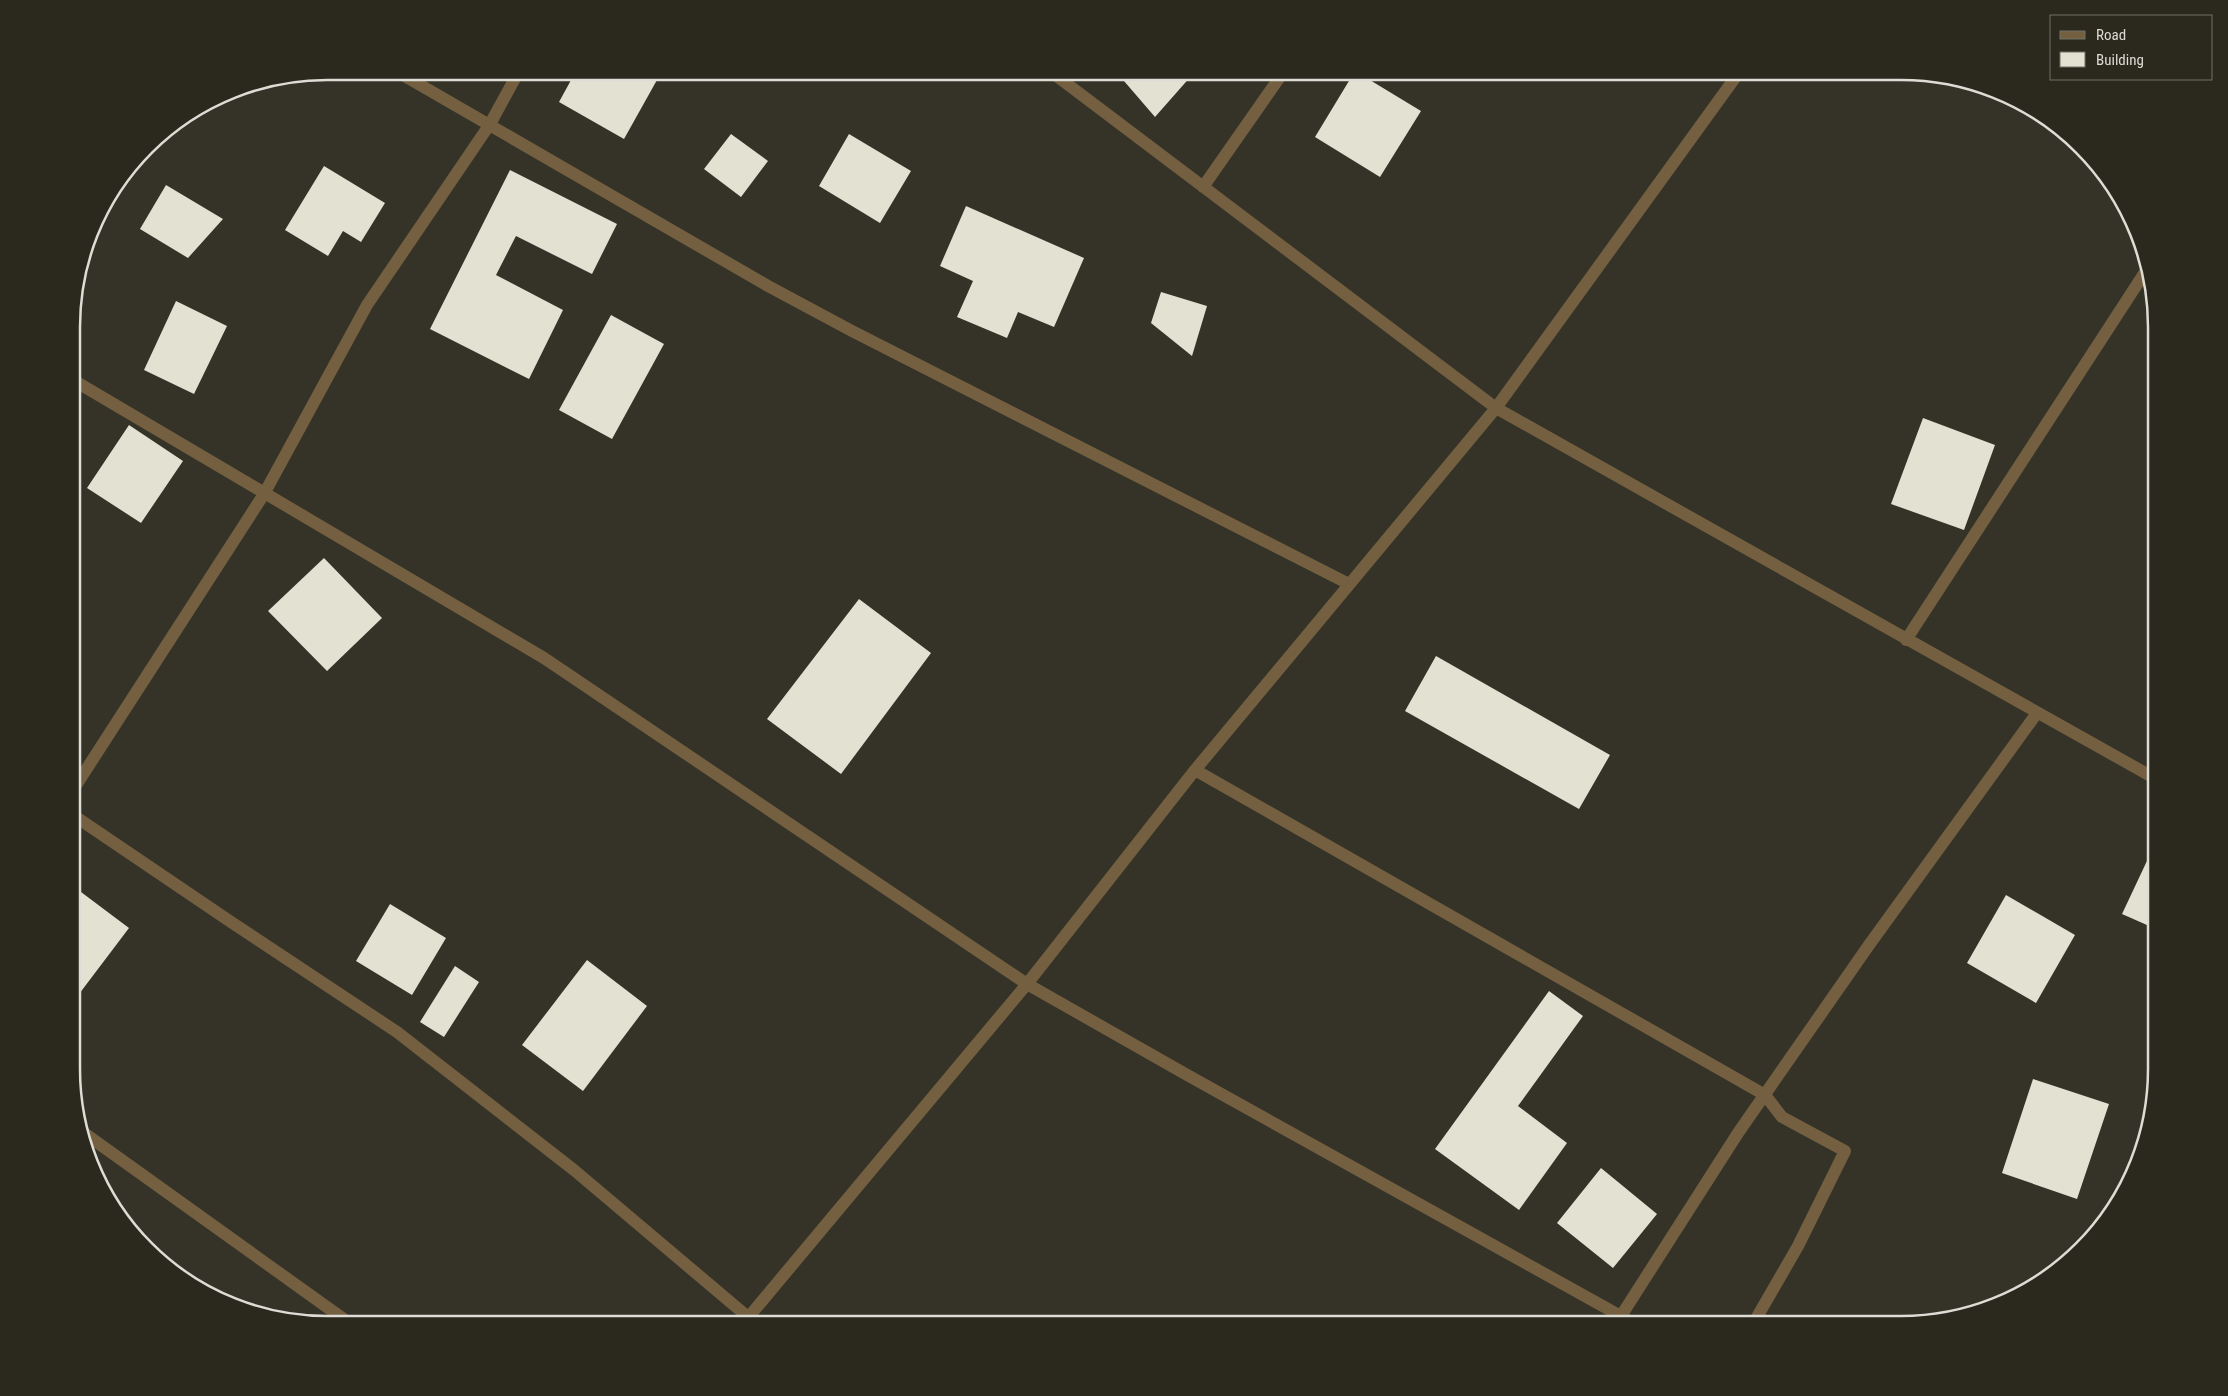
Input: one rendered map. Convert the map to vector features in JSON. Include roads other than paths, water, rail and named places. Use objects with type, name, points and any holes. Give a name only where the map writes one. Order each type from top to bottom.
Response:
[{"type":"street","points":[[412,80],[768,286],[852,331],[1349,584]]},
{"type":"street","points":[[80,779],[264,494],[367,305],[490,124],[514,80]]},
{"type":"street","points":[[1062,80],[1496,408],[2148,775]]},
{"type":"street","points":[[1203,187],[1278,80]]},
{"type":"street","points":[[749,1316],[1027,984],[1194,770],[1496,408],[1733,80]]},
{"type":"street","points":[[1906,640],[2142,276]]},
{"type":"street","points":[[80,384],[544,658],[1027,984],[1197,1081],[1621,1316],[1765,1095],[1869,945],[2037,713]]},
{"type":"street","points":[[1194,770],[1765,1095],[1782,1117],[1845,1151],[1798,1246],[1758,1316]]},
{"type":"street","points":[[80,820],[230,922],[397,1032],[574,1170],[739,1316]]},
{"type":"street","points":[[89,1137],[339,1316]]}]
